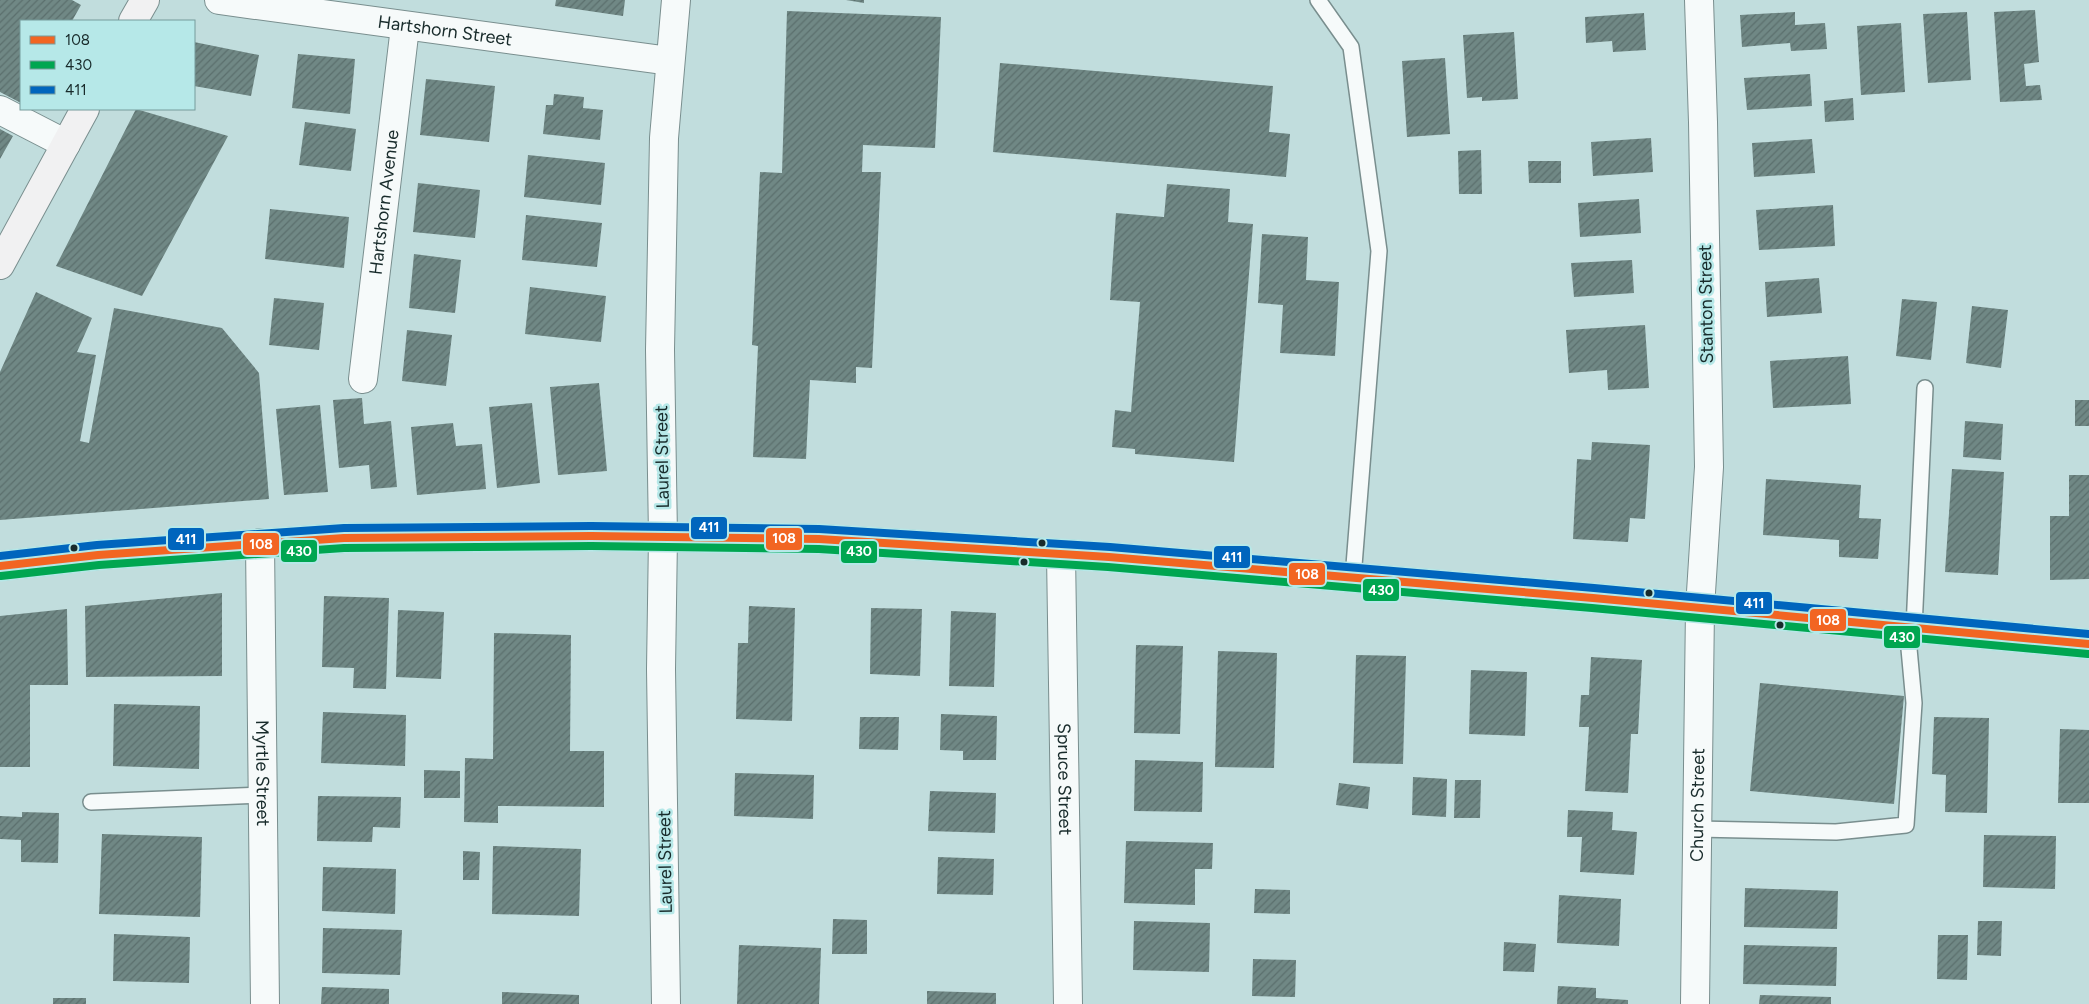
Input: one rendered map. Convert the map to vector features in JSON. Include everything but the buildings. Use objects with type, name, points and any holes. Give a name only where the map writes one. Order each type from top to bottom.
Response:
[{"type":"main road","points":[[134,20],[145,0]]},
{"type":"main road","points":[[3,254],[85,110]]},
{"type":"main road","points":[[0,566],[260,543],[344,538],[663,537],[818,539],[1061,554],[1353,578],[2089,644]]},
{"type":"street","name":"Hartshorn Street","points":[[218,0],[405,27],[670,61]]},
{"type":"street","name":"Laurel Street","points":[[666,1004],[661,669],[663,537],[660,350],[664,138],[676,0]]},
{"type":"street","name":"Stanton Street","points":[[1698,0],[1703,122],[1709,467],[1700,608]]},
{"type":"street","name":"Hartshorn Avenue","points":[[364,379],[405,27]]},
{"type":"street","points":[[0,110],[66,144]]},
{"type":"street","name":"Myrtle Street","points":[[260,543],[265,1004]]},
{"type":"street","name":"Spruce Street","points":[[1061,554],[1068,1004]]},
{"type":"street","name":"Church Street","points":[[1694,1004],[1700,608]]},
{"type":"lane","points":[[1318,0],[1351,47],[1379,251],[1353,578]]},
{"type":"lane","points":[[1697,829],[1836,832],[1906,825],[1914,703],[1910,628],[1925,388]]},
{"type":"lane","points":[[91,802],[263,795]]},
{"type":"transit line","name":"411","points":[[0,556],[97,545],[344,528],[591,526],[819,529],[1110,547],[1594,588],[2089,634]]},
{"type":"transit line","name":"108","points":[[0,566],[98,555],[344,538],[591,536],[819,539],[1109,557],[1593,598],[2089,644]]},
{"type":"transit line","name":"430","points":[[1,576],[99,565],[344,548],[591,546],[819,549],[1108,567],[1592,608],[2088,654]]}]
